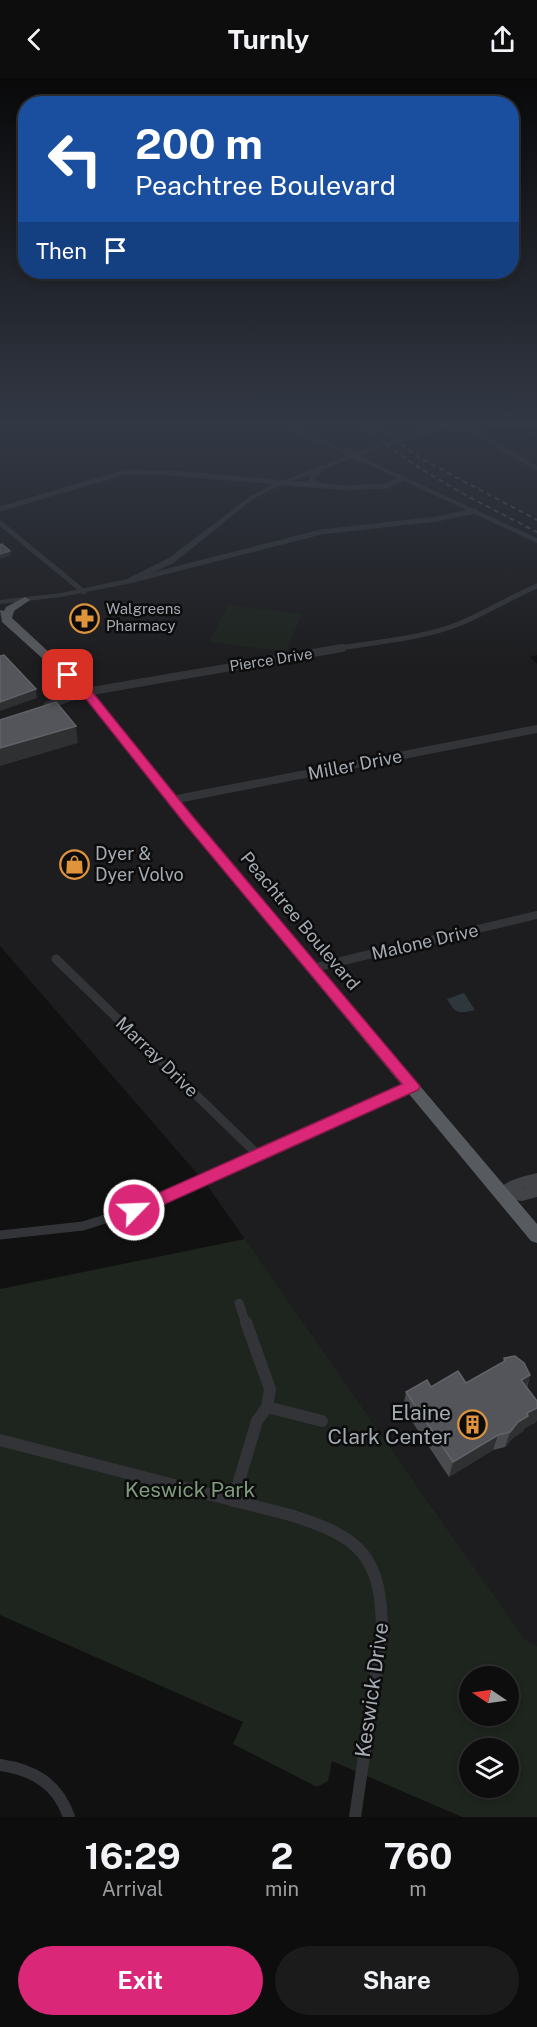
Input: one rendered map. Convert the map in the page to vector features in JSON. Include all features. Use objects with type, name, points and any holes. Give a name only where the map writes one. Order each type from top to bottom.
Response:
[{"type":"highway","points":[[3,617],[10,609],[25,600]]},
{"type":"highway","name":"Peachtree Boulevard","points":[[3,617],[86,692],[172,800],[537,1236]]},
{"type":"main road","points":[[502,1194],[517,1184],[537,1179]]},
{"type":"main road","points":[[502,1194],[537,1191]]},
{"type":"street","points":[[0,509],[20,503]]},
{"type":"street","points":[[129,581],[172,560],[244,503]]},
{"type":"street","points":[[458,503],[537,541]]},
{"type":"street","points":[[0,602],[84,592],[321,532],[348,527],[439,519],[475,511]]},
{"type":"street","points":[[0,522],[84,592]]},
{"type":"street","name":"Pierce Drive","points":[[45,706],[86,692],[435,631],[461,623],[510,597],[537,586]]},
{"type":"street","name":"Miller Drive","points":[[172,800],[537,729]]},
{"type":"street","name":"Malone Drive","points":[[313,968],[537,915]]},
{"type":"street","name":"Marray Drive","points":[[56,959],[257,1154]]},
{"type":"street","points":[[0,1235],[83,1226],[134,1210],[413,1086]]},
{"type":"street","points":[[233,1501],[257,1421],[267,1407],[270,1389],[239,1303]]},
{"type":"street","points":[[267,1407],[322,1420]]},
{"type":"street","name":"Keswick Drive","points":[[0,1440],[321,1524],[356,1545],[369,1564],[380,1591],[384,1618],[380,1660],[355,1817]]},
{"type":"street","points":[[0,1764],[15,1766],[40,1776],[55,1788],[67,1808],[69,1817]]},
{"type":"shaded area","points":[[0,503],[537,503],[537,655],[530,657],[537,664],[537,1673],[464,1553],[207,1185],[0,946]]},
{"type":"shaded area","points":[[464,993],[475,1010],[458,1012],[447,999]]},
{"type":"green space","points":[[228,605],[302,614],[286,652],[209,642]]},
{"type":"green space","name":"Keswick Park","points":[[245,1239],[524,1639],[537,1646],[537,1817],[462,1817],[332,1761],[328,1781],[317,1787],[233,1744],[243,1722],[0,1615],[0,1289]]},
{"type":"building","points":[[2,544],[10,551],[0,554]]},
{"type":"building","points":[[4,655],[36,689],[0,702],[0,656]]},
{"type":"building","points":[[56,702],[76,726],[0,748],[0,720]]},
{"type":"building","name":"Elaine Clark Center","points":[[515,1356],[524,1363],[530,1375],[521,1380],[537,1401],[537,1408],[527,1413],[528,1416],[518,1422],[510,1432],[498,1435],[453,1462],[406,1392],[427,1380],[431,1387],[458,1371],[466,1383],[505,1361],[504,1358]]},
{"type":"railway","points":[[481,503],[537,532]]},
{"type":"railway","points":[[505,503],[537,520]]},
{"type":"place","name":"Walgreens Pharmacy","points":[[85,618]]},
{"type":"place","name":"Dyer & Dyer Volvo","points":[[74,864]]},
{"type":"place","name":"Elaine Clark Center","points":[[472,1425]]},
{"type":"route","points":[[68,675],[86,692],[189,821],[233,870],[413,1086],[134,1210]]}]
